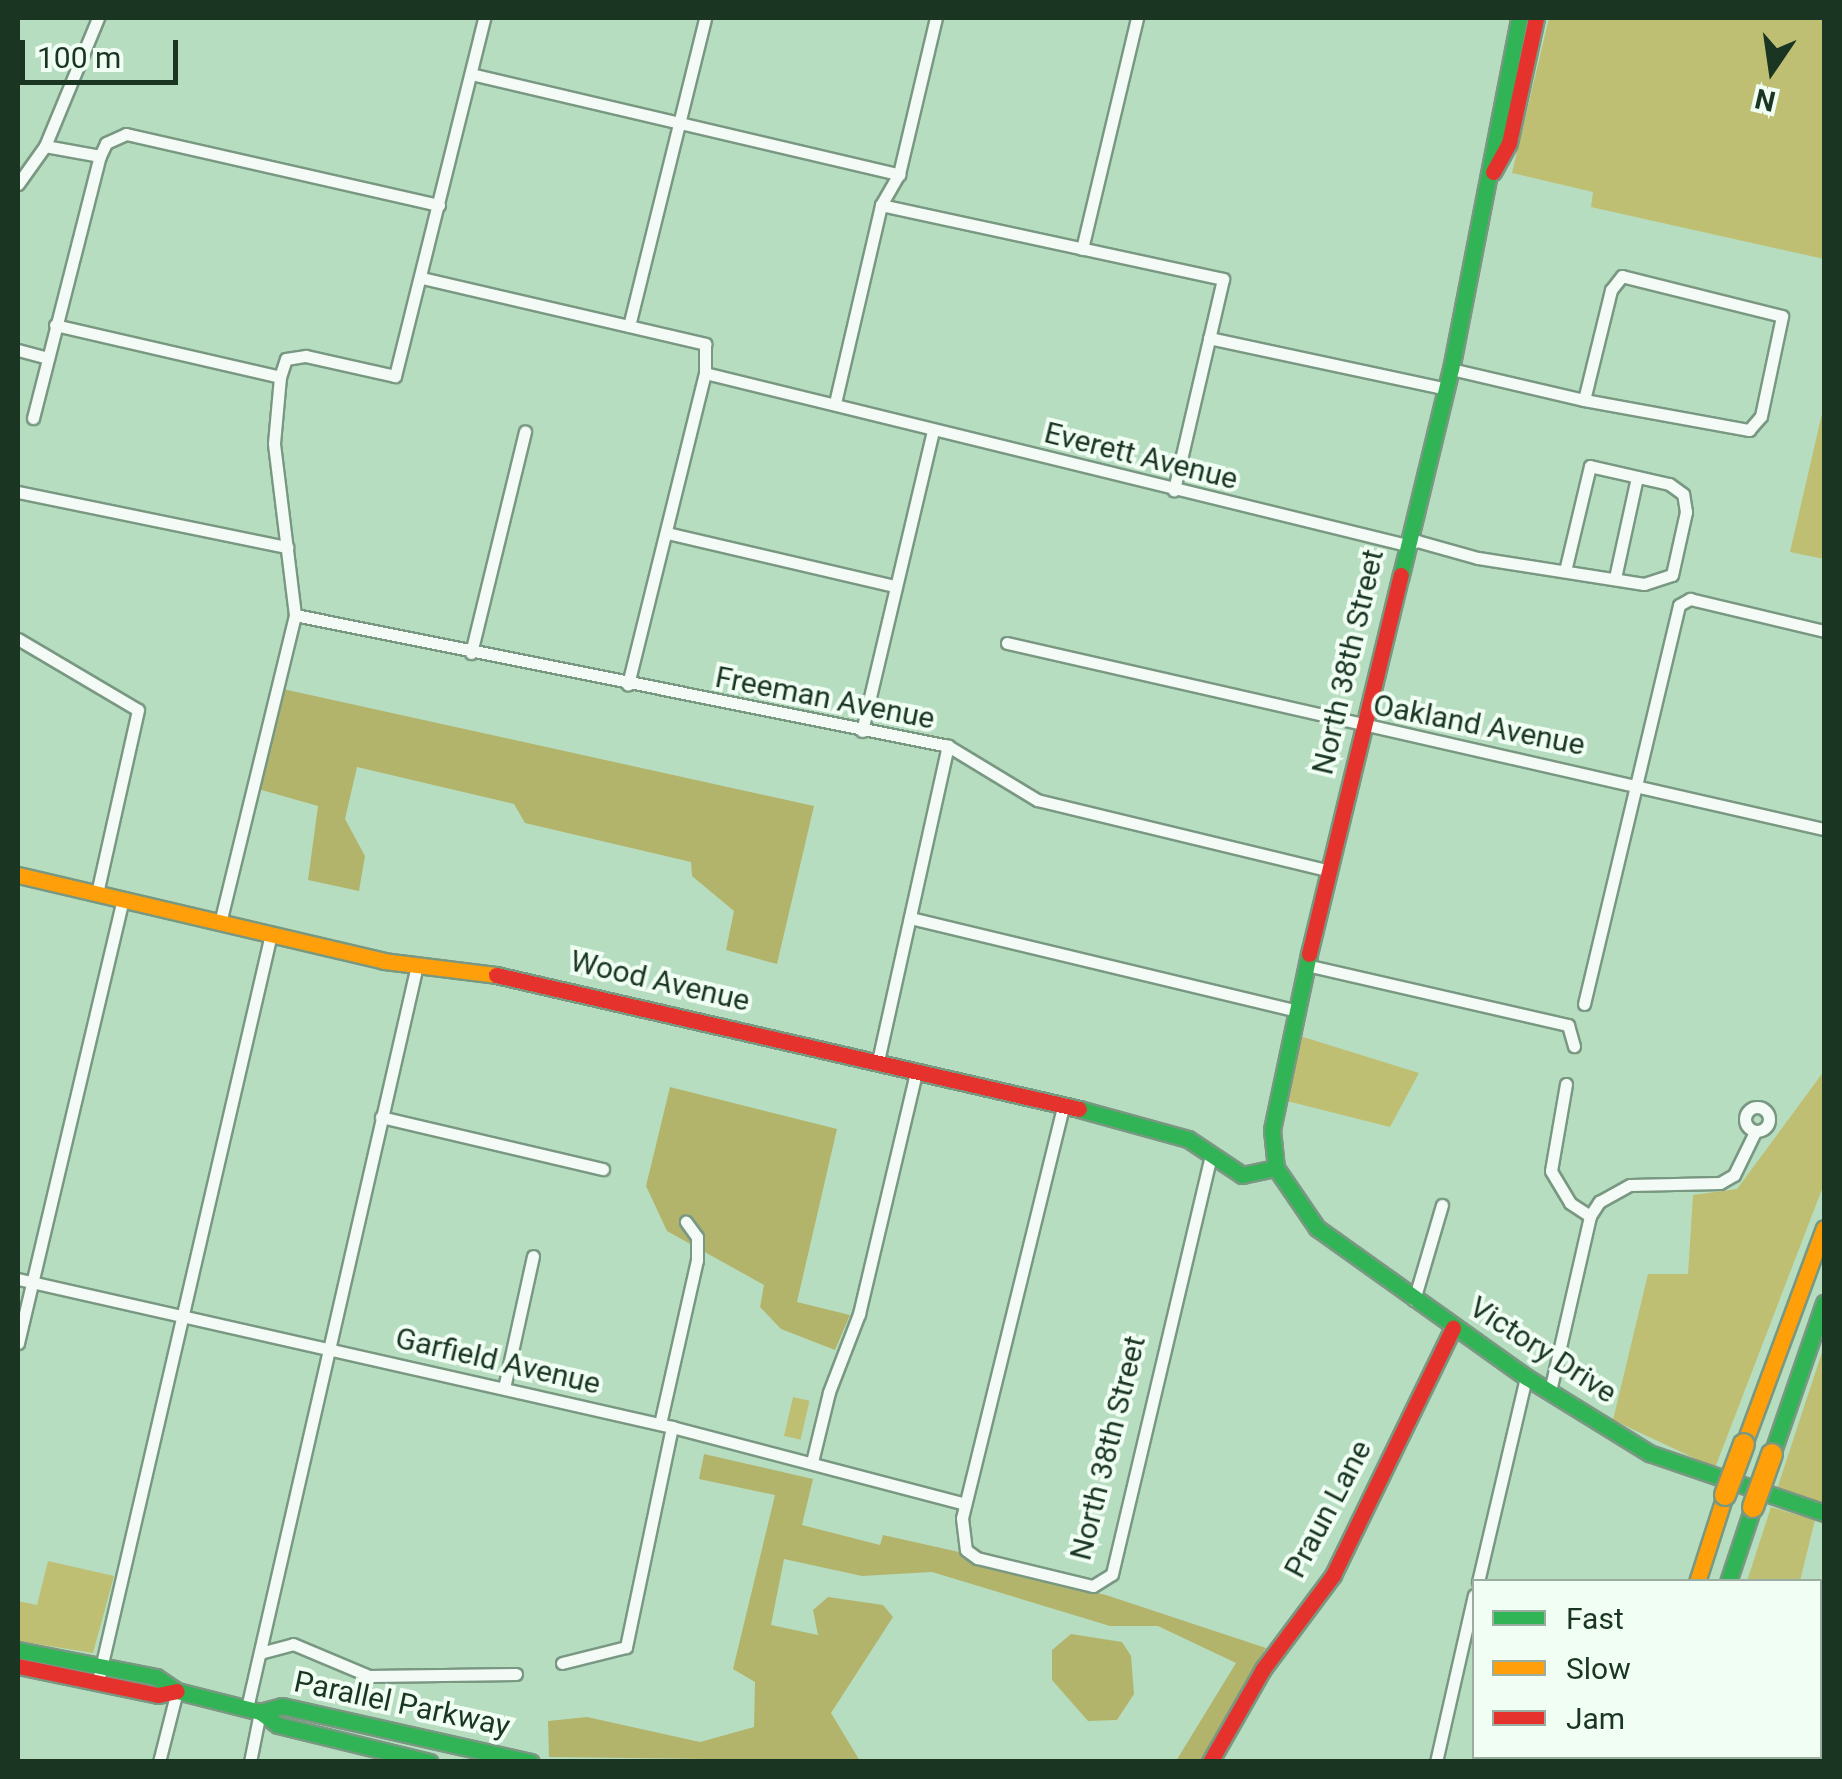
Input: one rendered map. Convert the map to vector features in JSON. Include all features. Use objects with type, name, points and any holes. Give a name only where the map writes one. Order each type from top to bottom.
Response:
[{"type":"main road","name":"North 38th Street","points":[[1276,1168],[1274,1106],[1449,379],[1492,172],[1492,134],[1520,18]]},
{"type":"main road","name":"North 38th Street","points":[[1492,172],[1509,142],[1536,18]]},
{"type":"main road","name":"Wood Avenue","points":[[18,876],[417,964],[447,964],[1168,1131],[1242,1175],[1276,1168]]},
{"type":"main road","name":"Victory Drive","points":[[1276,1168],[1304,1215],[1414,1300],[1526,1377],[1663,1459],[1824,1513]]},
{"type":"main road","points":[[1697,1579],[1824,1228]]},
{"type":"main road","points":[[1729,1579],[1824,1303]]},
{"type":"main road","name":"Praun Lane","points":[[1210,1762],[1256,1680],[1334,1575],[1454,1328]]},
{"type":"main road","name":"Parallel Parkway","points":[[18,1650],[100,1673]]},
{"type":"main road","name":"Parallel Parkway","points":[[18,1666],[156,1676],[177,1691],[254,1710],[278,1725],[423,1761]]},
{"type":"main road","name":"Parallel Parkway","points":[[254,1710],[282,1706],[531,1762]]},
{"type":"street","points":[[18,184],[45,146],[98,18]]},
{"type":"street","points":[[220,922],[295,615],[274,443],[280,376],[286,359],[306,356],[395,376],[484,18]]},
{"type":"street","points":[[629,326],[705,18]]},
{"type":"street","points":[[835,404],[880,206],[898,174],[936,18]]},
{"type":"street","points":[[1082,249],[1137,18]]},
{"type":"street","points":[[471,74],[898,174]]},
{"type":"street","points":[[32,418],[106,144],[126,134],[439,205]]},
{"type":"street","points":[[45,146],[100,156]]},
{"type":"street","points":[[880,206],[1223,279],[1174,490]]},
{"type":"street","points":[[422,278],[705,344],[706,373],[628,685]]},
{"type":"street","points":[[1209,338],[1749,430],[1761,416],[1782,316],[1618,279],[1584,400]]},
{"type":"street","points":[[54,326],[280,376]]},
{"type":"street","points":[[18,350],[47,358]]},
{"type":"street","name":"Everett Avenue","points":[[706,373],[1407,545],[1416,541],[1478,558],[1566,567],[1657,585],[1670,580],[1686,512],[1678,488],[1588,469],[1566,567]]},
{"type":"street","points":[[471,653],[526,430]]},
{"type":"street","points":[[862,731],[934,431]]},
{"type":"street","points":[[1615,578],[1637,477]]},
{"type":"street","points":[[18,492],[287,547]]},
{"type":"street","points":[[667,532],[895,586]]},
{"type":"street","points":[[1584,1004],[1639,784],[1668,638],[1679,605],[1690,600],[1824,630]]},
{"type":"street","name":"Freeman Avenue","points":[[295,615],[628,685],[948,746],[1037,800],[1330,870]]},
{"type":"street","points":[[18,638],[135,704],[97,894]]},
{"type":"street","name":"Oakland Avenue","points":[[1007,643],[1364,727],[1639,784],[1824,830]]},
{"type":"street","points":[[878,1062],[948,746]]},
{"type":"street","points":[[18,1343],[24,1280],[123,900]]},
{"type":"street","points":[[910,918],[1296,1012]]},
{"type":"street","points":[[100,1673],[272,934]]},
{"type":"street","points":[[250,1762],[260,1653],[417,964]]},
{"type":"street","points":[[1306,965],[1568,1025],[1574,1046]]},
{"type":"street","points":[[812,1462],[828,1392],[856,1326],[916,1072]]},
{"type":"street","points":[[1566,1084],[1551,1172],[1570,1204],[1590,1216]]},
{"type":"street","points":[[965,1504],[1063,1107]]},
{"type":"street","points":[[381,1118],[603,1169]]},
{"type":"street","points":[[1550,1391],[1590,1216],[1613,1191],[1630,1185],[1720,1183],[1734,1174],[1755,1132]]},
{"type":"street","name":"North 38th Street","points":[[965,1504],[963,1542],[977,1558],[1081,1584],[1104,1582],[1112,1574],[1210,1154]]},
{"type":"street","points":[[1414,1300],[1442,1204]]},
{"type":"street","points":[[562,1663],[626,1647],[697,1260],[697,1238],[686,1222]]},
{"type":"street","points":[[504,1388],[532,1256]]},
{"type":"street","name":"Garfield Avenue","points":[[24,1280],[666,1425],[965,1504]]},
{"type":"street","points":[[1479,1579],[1526,1377]]},
{"type":"street","points":[[1436,1762],[1472,1603]]},
{"type":"street","points":[[260,1653],[293,1644],[342,1669],[380,1677],[516,1674]]},
{"type":"street","points":[[159,1762],[177,1691]]},
{"type":"street","points":[[423,1761],[426,1737]]},
{"type":"shaded area","points":[[1549,18],[1824,18],[1824,259],[1591,207],[1593,192],[1512,173]]},
{"type":"shaded area","points":[[1824,405],[1824,559],[1790,552]]},
{"type":"shaded area","points":[[1300,1036],[1419,1073],[1390,1127],[1287,1101]]},
{"type":"shaded area","points":[[1824,1071],[1824,1184],[1715,1468],[1613,1420],[1648,1274],[1688,1274],[1693,1195],[1737,1189]]},
{"type":"shaded area","points":[[1824,1346],[1824,1504],[1777,1489]]},
{"type":"shaded area","points":[[793,1397],[810,1401],[801,1440],[784,1436]]},
{"type":"shaded area","points":[[1771,1507],[1815,1520],[1800,1579],[1748,1579]]},
{"type":"shaded area","points":[[48,1561],[114,1576],[93,1653],[18,1641],[18,1601],[37,1605]]},
{"type":"green space","points":[[283,689],[814,806],[777,964],[726,950],[734,911],[692,876],[691,862],[525,823],[514,804],[357,767],[345,819],[365,856],[359,891],[308,880],[318,806],[258,789]]},
{"type":"green space","points":[[670,1087],[837,1129],[797,1302],[850,1315],[835,1350],[781,1329],[760,1307],[764,1285],[667,1231],[646,1186]]},
{"type":"green space","points":[[704,1454],[813,1479],[802,1525],[880,1545],[883,1535],[959,1552],[971,1563],[1106,1595],[1266,1648],[1202,1761],[1176,1761],[1236,1663],[1158,1626],[1110,1626],[932,1572],[862,1576],[784,1559],[771,1625],[818,1635],[813,1610],[828,1597],[883,1605],[893,1617],[831,1713],[860,1761],[549,1757],[548,1721],[587,1717],[700,1742],[754,1727],[755,1682],[733,1669],[775,1495],[699,1479]]},
{"type":"green space","points":[[1071,1634],[1122,1642],[1131,1656],[1134,1694],[1117,1720],[1088,1721],[1052,1680],[1052,1650]]},
{"type":"traffic: fast","points":[[1401,575],[1451,369],[1519,18]]},
{"type":"traffic: fast","points":[[1309,954],[1272,1130],[1276,1168],[1317,1228],[1526,1377],[1649,1453],[1824,1513]]},
{"type":"traffic: fast","points":[[1079,1109],[1188,1139],[1242,1175],[1276,1168]]},
{"type":"traffic: fast","points":[[1772,1454],[1824,1303]]},
{"type":"traffic: fast","points":[[1729,1579],[1753,1507]]},
{"type":"traffic: fast","points":[[18,1650],[156,1677],[177,1691],[260,1712],[278,1725],[430,1762]]},
{"type":"traffic: fast","points":[[260,1712],[282,1706],[531,1762]]},
{"type":"traffic: slow","points":[[18,875],[384,961],[496,975]]},
{"type":"traffic: slow","points":[[1744,1444],[1824,1228]]},
{"type":"traffic: slow","points":[[1725,1495],[1744,1444]]},
{"type":"traffic: slow","points":[[1753,1507],[1772,1454]]},
{"type":"traffic: slow","points":[[1698,1579],[1725,1495]]},
{"type":"traffic: jam","points":[[1493,172],[1509,143],[1536,18]]},
{"type":"traffic: jam","points":[[1309,954],[1401,575]]},
{"type":"traffic: jam","points":[[496,975],[1079,1109]]},
{"type":"traffic: jam","points":[[1210,1762],[1263,1669],[1333,1575],[1453,1328]]},
{"type":"traffic: jam","points":[[18,1666],[158,1695],[177,1691]]}]
